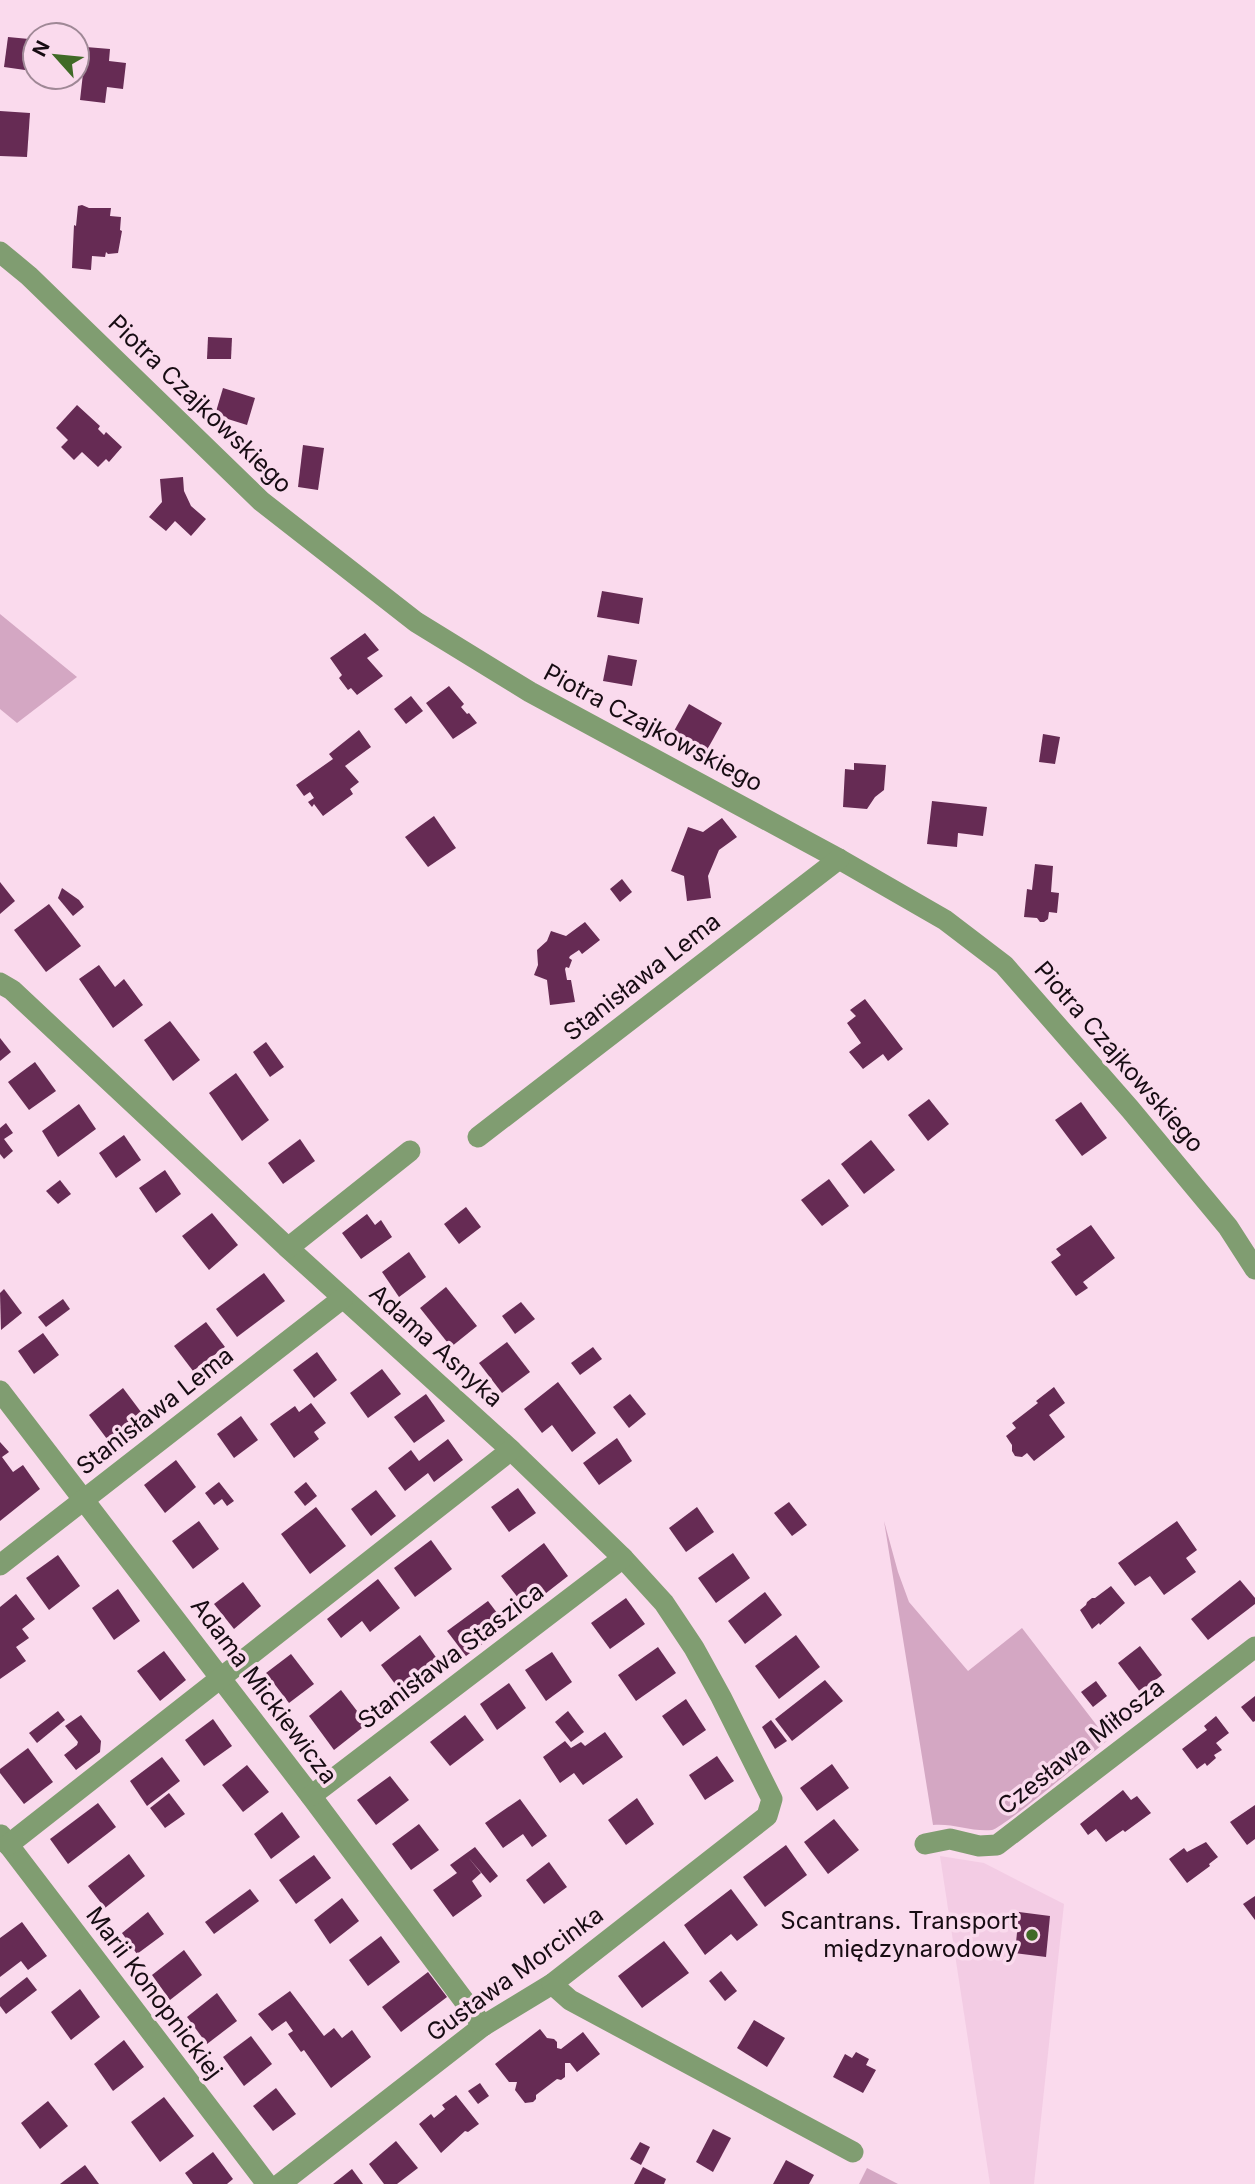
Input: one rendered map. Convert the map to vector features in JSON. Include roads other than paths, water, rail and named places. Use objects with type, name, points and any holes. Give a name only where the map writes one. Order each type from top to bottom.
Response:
[{"type":"street","name":"Piotra Czajkowskiego","points":[[0,253],[29,276],[261,501],[416,622],[530,692],[839,859],[945,920],[1004,965],[1130,1108],[1220,1217],[1255,1269]]},
{"type":"street","name":"Stanisława Lema","points":[[478,1137],[839,859]]},
{"type":"street","name":"Adama Asnyka","points":[[0,983],[12,990],[288,1248],[511,1450],[623,1559],[664,1603],[694,1648],[772,1800]]},
{"type":"street","points":[[288,1248],[410,1151]]},
{"type":"street","name":"Stanisława Lema","points":[[0,1565],[343,1298]]},
{"type":"street","name":"Adama Mickiewicza","points":[[0,1391],[312,1796],[483,2026]]},
{"type":"street","points":[[4,1840],[221,1678],[511,1450]]},
{"type":"street","name":"Stanisława Staszica","points":[[312,1796],[623,1559]]},
{"type":"street","name":"Czesława Miłosza","points":[[925,1844],[950,1839],[979,1846],[997,1845],[1255,1647]]},
{"type":"street","name":"Gustawa Morcinka","points":[[280,2184],[483,2026],[552,1984],[767,1816],[772,1800]]},
{"type":"street","name":"Marii Konopnickiej","points":[[4,1840],[267,2184]]},
{"type":"street","points":[[552,1984],[570,2000],[853,2152]]},
{"type":"place","name":"Scantrans. Transport międzynarodowy","points":[[1032,1935]]}]
